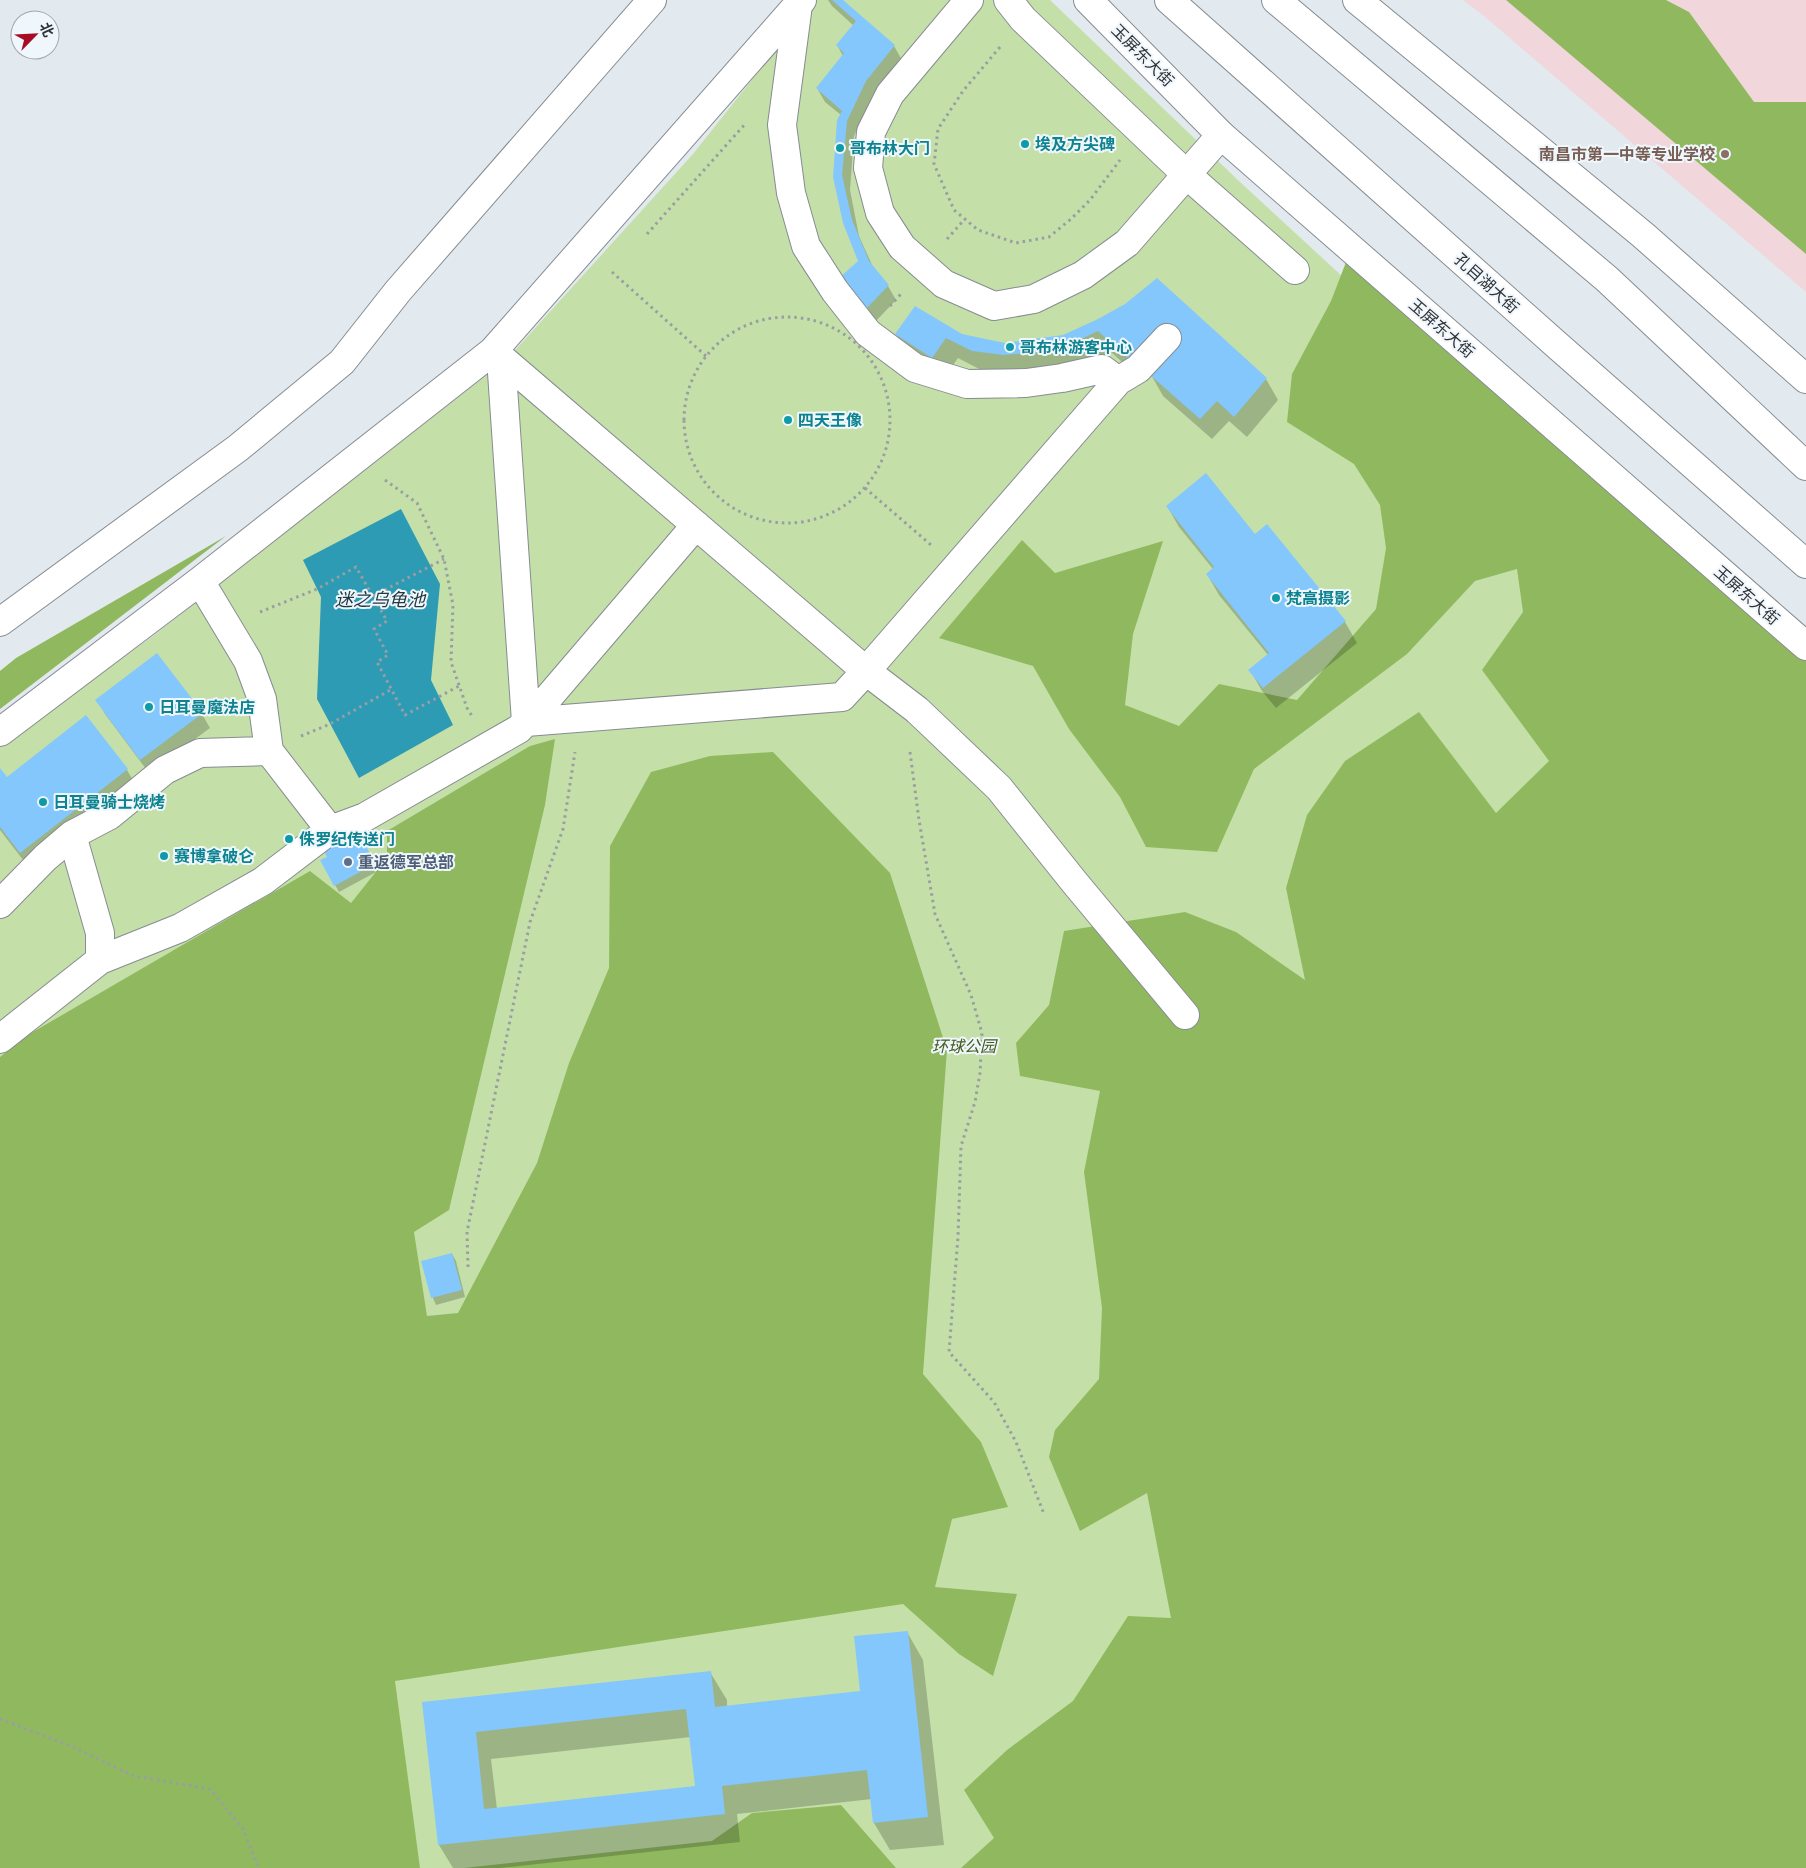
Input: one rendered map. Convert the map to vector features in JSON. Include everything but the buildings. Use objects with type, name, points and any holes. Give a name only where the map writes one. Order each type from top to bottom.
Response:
[{"type":"main road","points":[[0,622],[238,448],[342,362],[398,291],[652,0]]},
{"type":"main road","points":[[969,0],[890,94],[870,132],[868,168],[880,213],[902,247],[944,284],[994,306],[1034,299],[1083,275],[1127,243],[1221,135]]},
{"type":"main road","points":[[1008,0],[1024,19],[1186,174],[1295,270]]},
{"type":"main road","name":"玉屏东大街","points":[[1088,0],[1221,135],[1806,646]]},
{"type":"main road","name":"孔目湖大街","points":[[1169,0],[1806,564]]},
{"type":"main road","points":[[1276,0],[1607,279],[1806,466]]},
{"type":"main road","points":[[1357,0],[1643,235],[1806,379]]},
{"type":"main road","points":[[0,732],[200,581],[356,458],[497,355],[800,2]]},
{"type":"main road","points":[[800,2],[782,125],[791,193],[806,246],[835,291],[868,333],[915,368],[967,384],[1026,383],[1062,378],[1102,368],[1118,381]]},
{"type":"main road","points":[[526,722],[842,698],[1118,381],[1138,370],[1167,338]]},
{"type":"main road","points":[[497,355],[866,671],[903,700],[999,788],[1185,1015]]},
{"type":"main road","points":[[497,355],[526,722]]},
{"type":"main road","points":[[0,1039],[100,960],[180,928],[263,881],[330,830],[365,816],[519,729],[696,525]]},
{"type":"main road","points":[[200,581],[248,661],[262,699],[269,750],[330,830]]},
{"type":"main road","points":[[0,904],[45,858],[72,835],[110,815],[165,770],[200,753],[269,750]]},
{"type":"main road","points":[[72,835],[100,933],[100,960]]},
{"type":"path","points":[[995,53],[963,91],[938,129],[934,164],[954,210],[964,220],[978,230],[1016,243],[1049,237],[1090,200],[1118,162]]},
{"type":"path","points":[[645,236],[750,120]]},
{"type":"path","points":[[606,279],[612,272],[706,356]]},
{"type":"path","points":[[792,317],[815,320],[836,329],[858,345],[871,360],[882,379],[888,402],[890,425],[886,447],[878,468],[865,488],[845,506],[821,518],[795,523],[768,522],[743,513],[721,499],[702,479],[690,455],[685,429],[685,402],[694,376],[706,356],[727,336],[748,324],[769,318],[792,317]]},
{"type":"path","points":[[356,458],[417,503],[444,559],[453,605],[451,662],[467,708],[490,746]]},
{"type":"path","points":[[865,488],[957,568]]},
{"type":"path","points":[[373,596],[444,559]]},
{"type":"path","points":[[228,626],[317,589],[356,567],[387,621],[374,628],[388,655],[377,662],[406,715],[459,686]]},
{"type":"path","points":[[330,724],[392,689]]},
{"type":"path","points":[[903,700],[919,820],[935,914],[971,995],[982,1033],[980,1073],[975,1102],[961,1146],[958,1237],[949,1352],[994,1402],[1016,1442],[1044,1514]]},
{"type":"path","points":[[468,1267],[468,1232],[528,932],[563,829],[580,717]]},
{"type":"path","points":[[0,1719],[72,1747],[134,1776],[210,1789],[243,1829],[259,1868]]},
{"type":"shaded area","name":"南昌市第一中等专业学校","points":[[1463,0],[1806,0],[1806,292],[1484,16]]},
{"type":"green space","name":"环球公园","points":[[815,0],[1050,0],[1241,183],[1806,704],[1806,1868],[0,1868],[0,747],[153,636],[507,359],[693,154]]},
{"type":"green space","points":[[1506,0],[1666,0],[1689,12],[1754,102],[1806,102],[1806,254]]},
{"type":"green space","points":[[1348,257],[1806,661],[1806,1868],[961,1868],[994,1838],[964,1790],[1007,1750],[1073,1701],[1128,1616],[1171,1618],[1147,1493],[1080,1531],[1049,1457],[1055,1430],[1099,1379],[1102,1308],[1084,1172],[1100,1091],[1020,1076],[1016,1043],[1049,1005],[1064,931],[1185,912],[1236,932],[1305,980],[1286,888],[1307,815],[1345,761],[1419,712],[1496,813],[1549,761],[1482,670],[1523,612],[1517,569],[1475,581],[1407,654],[1254,769],[1217,852],[1146,847],[1120,797],[1069,729],[1033,666],[939,638],[1022,540],[1055,573],[1163,541],[1133,634],[1125,705],[1179,726],[1219,684],[1297,700],[1376,609],[1386,548],[1380,505],[1354,464],[1287,422],[1292,374],[1331,301]]},
{"type":"green space","points":[[226,536],[0,709],[0,671],[16,658]]},
{"type":"green space","points":[[555,739],[545,805],[449,1210],[414,1232],[427,1316],[458,1313],[537,1163],[569,1063],[609,968],[610,846],[651,772],[710,756],[773,752],[890,873],[947,1050],[923,1374],[981,1442],[1008,1507],[952,1519],[935,1587],[1017,1594],[993,1676],[959,1654],[903,1604],[395,1681],[420,1868],[0,1868],[0,1057],[26,1036],[310,871],[351,903],[387,858],[387,831],[530,746]]},
{"type":"green space","points":[[841,1805],[896,1868],[464,1868],[712,1841],[752,1813]]},
{"type":"water","name":"迷之乌龟池","points":[[401,509],[440,584],[431,680],[453,725],[359,778],[317,699],[321,597],[303,560]]},
{"type":"place","name":"埃及方尖碑","points":[[1025,144]]},
{"type":"place","name":"哥布林大门","points":[[840,148]]},
{"type":"place","name":"南昌市第一中等专业学校","points":[[1725,154]]},
{"type":"place","name":"哥布林游客中心","points":[[1010,347]]},
{"type":"place","name":"四天王像","points":[[788,420]]},
{"type":"place","name":"梵高摄影","points":[[1276,598]]},
{"type":"place","name":"日耳曼魔法店","points":[[149,707]]},
{"type":"place","name":"日耳曼骑士烧烤","points":[[43,802]]},
{"type":"place","name":"侏罗纪传送门","points":[[289,839]]},
{"type":"place","name":"赛博拿破仑","points":[[164,856]]},
{"type":"place","name":"重返德军总部","points":[[348,862]]}]
